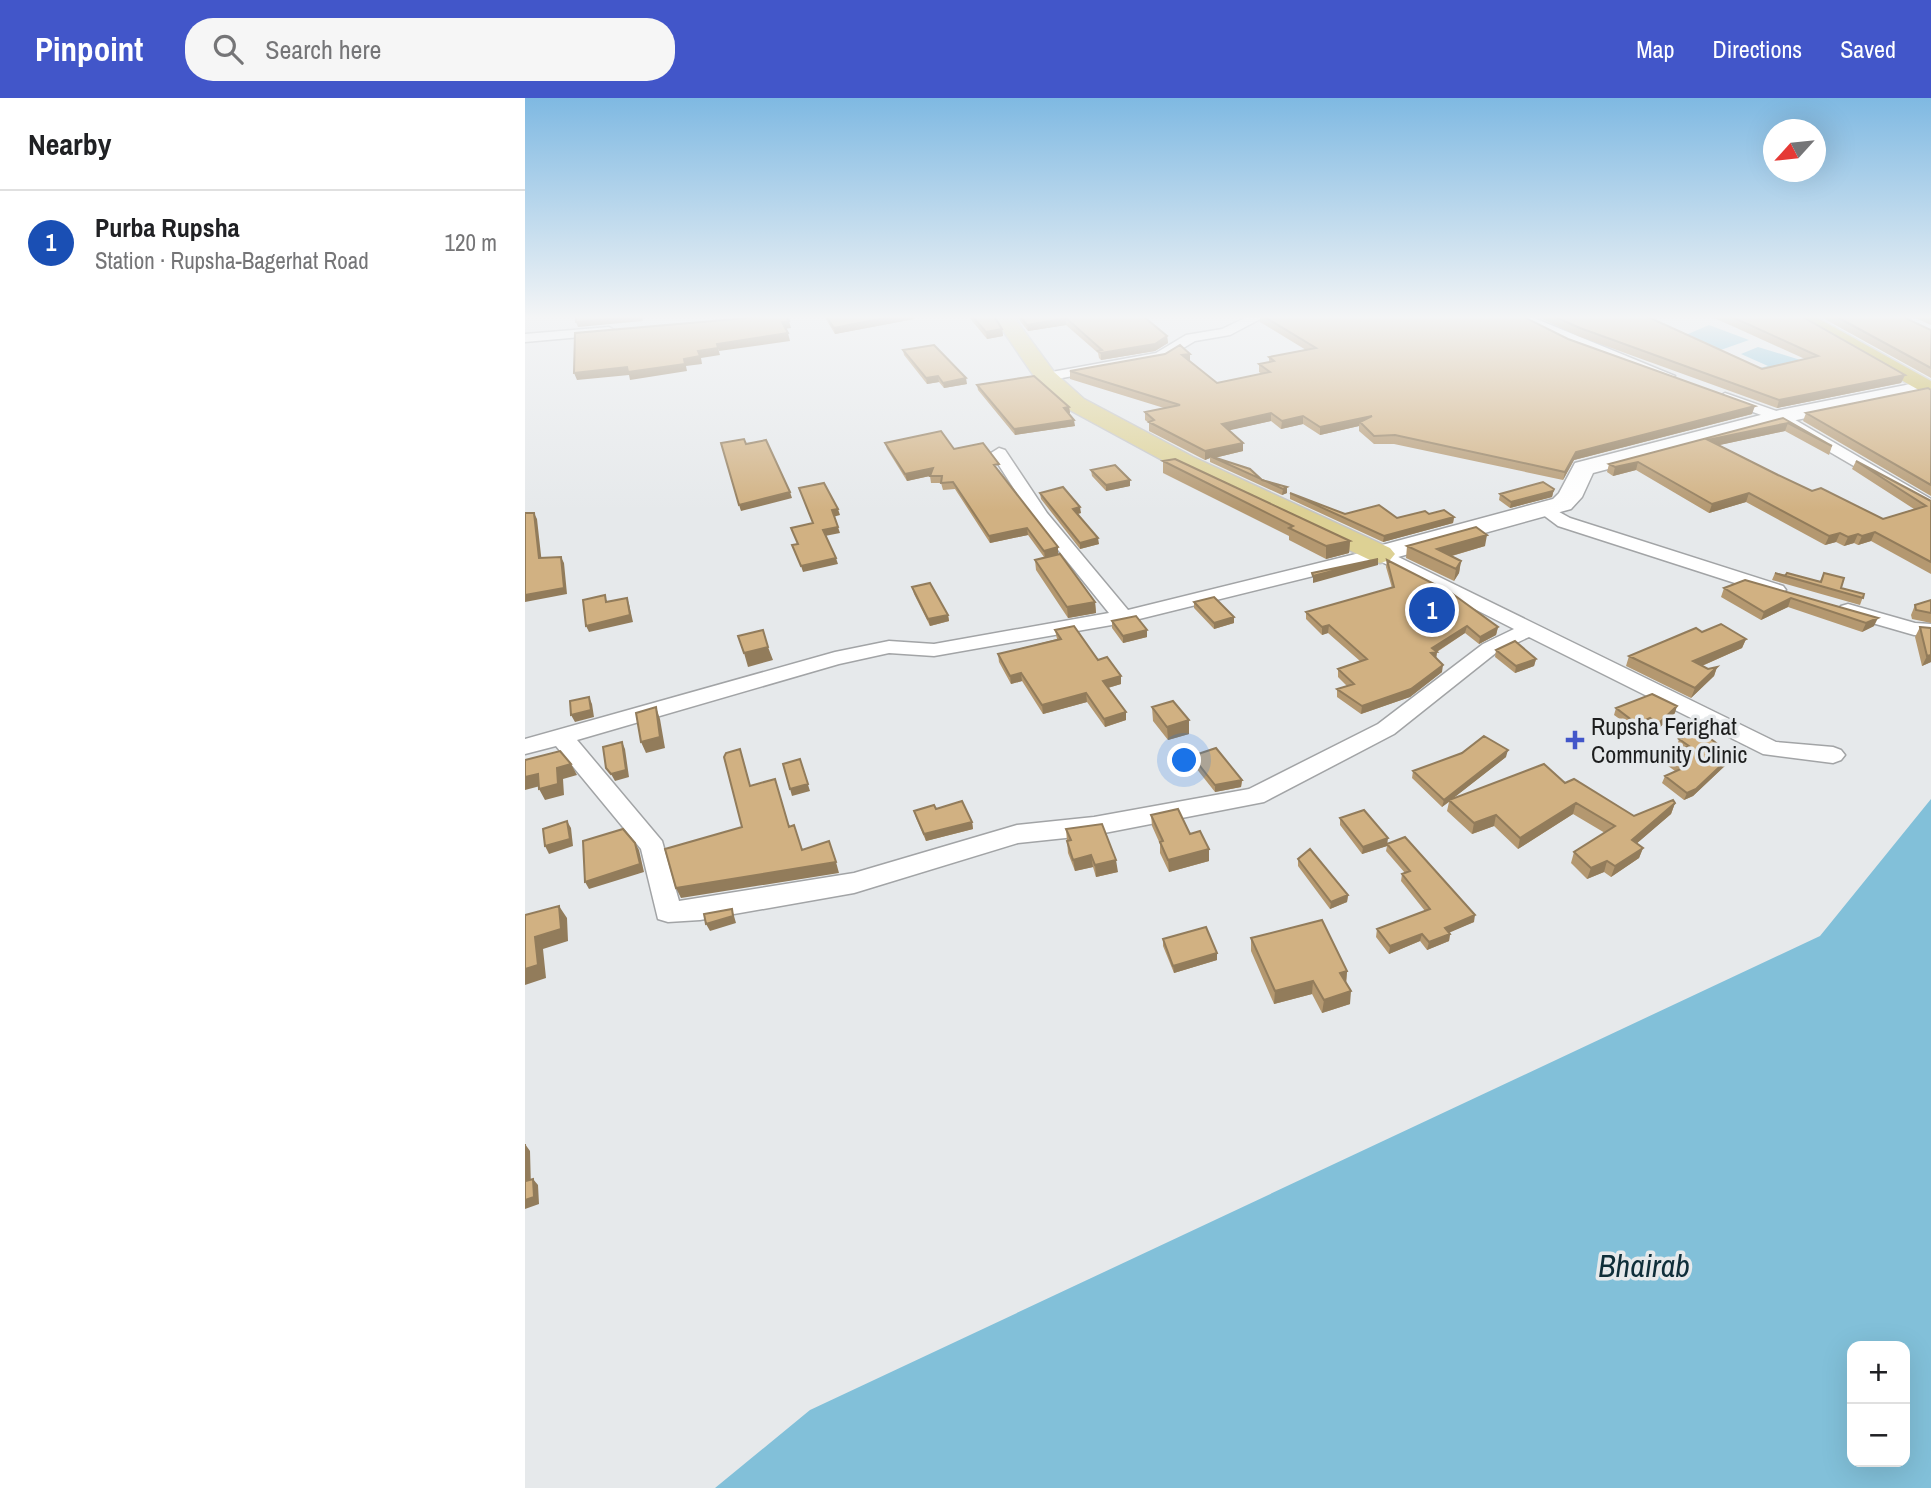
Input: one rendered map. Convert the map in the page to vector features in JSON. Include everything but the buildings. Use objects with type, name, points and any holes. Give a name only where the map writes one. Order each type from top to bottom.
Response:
[{"type":"main road","points":[[1050,381],[1076,404],[1123,431],[1380,554],[1562,504],[1570,497],[1583,468],[1780,417],[1927,386]]},
{"type":"street","points":[[1705,390],[1780,417],[1931,506]]},
{"type":"street","points":[[999,453],[1040,516],[1123,617]]},
{"type":"street","points":[[1543,508],[1564,522],[1796,596]]},
{"type":"street","points":[[525,747],[835,658],[890,647],[934,650],[1123,617],[1380,554],[1771,749],[1833,755]]},
{"type":"street","points":[[1835,607],[1914,629],[1931,630]]},
{"type":"street","points":[[560,735],[653,847],[668,912],[700,910],[854,883],[1017,834],[1094,826],[1195,810],[1255,796],[1386,729],[1490,648],[1531,628]]},
{"type":"water","name":"Bhairab","points":[[1931,799],[1931,1488],[715,1488],[810,1410],[1820,936]]},
{"type":"place","name":"Purba Rupsha","points":[[1432,610]]},
{"type":"place","name":"Rupsha Ferighat Community Clinic","points":[[1575,740]]}]
